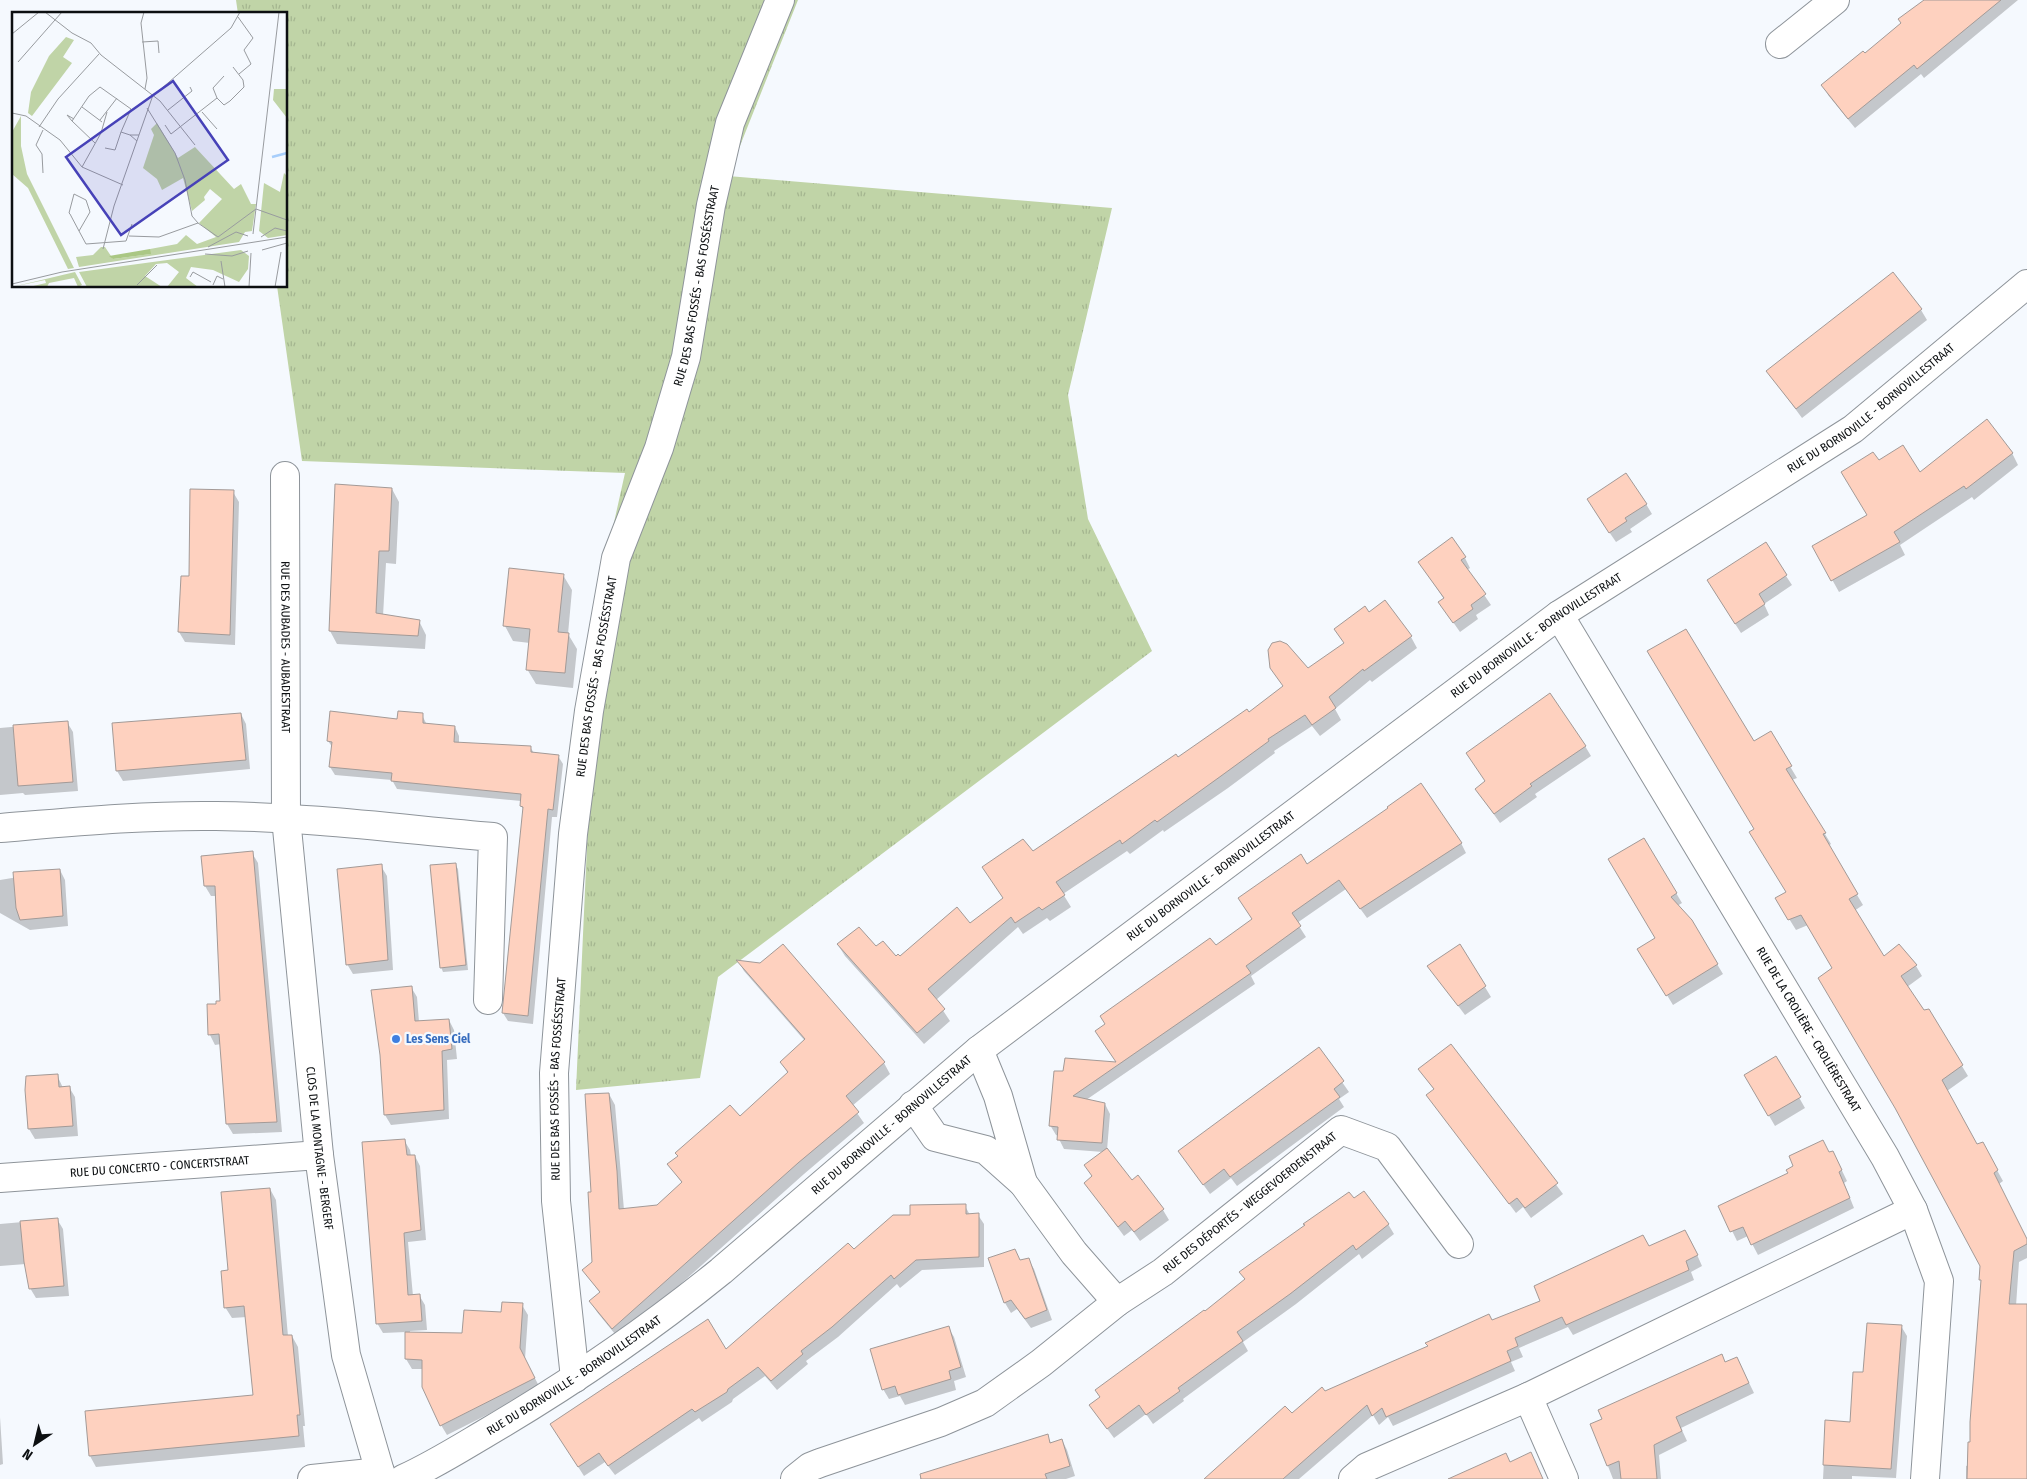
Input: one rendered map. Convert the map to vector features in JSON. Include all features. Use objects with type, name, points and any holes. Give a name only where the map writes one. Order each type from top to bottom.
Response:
[{"type":"street","name":"RUE DES BAS FOSSÉS - BAS FOSSÉSSTRAAT","points":[[574,1378],[556,1201],[554,1073],[573,834],[589,711],[616,558],[659,448],[686,357],[711,204],[730,123],[780,0]]},
{"type":"street","points":[[1780,44],[1835,0]]},
{"type":"street","name":"RUE DU BORNOVILLE - BORNOVILLESTRAAT","points":[[312,1479],[388,1477],[423,1470],[519,1414],[574,1378],[715,1276],[979,1050],[1559,615],[1853,429],[2027,284]]},
{"type":"street","name":"RUE DES AUBADES - AUBADESTRAAT","points":[[285,476],[286,818]]},
{"type":"street","name":"RUE DE LA CROLIÈRE - CROLIÈRESTRAAT","points":[[1559,615],[1885,1156],[1913,1210],[1939,1281],[1925,1479]]},
{"type":"street","points":[[0,828],[182,816],[286,818],[493,837],[488,1000]]},
{"type":"street","name":"CLOS DE LA MONTAGNE - BERGERF","points":[[286,818],[319,1155],[346,1356],[388,1477]]},
{"type":"street","points":[[979,1050],[998,1096],[1023,1183]]},
{"type":"street","points":[[913,1105],[935,1137],[986,1150],[1023,1183],[1074,1253],[1117,1302]]},
{"type":"street","name":"RUE DES DÉPORTÉS - WEGGEVOERDENSTRAAT","points":[[795,1479],[820,1462],[946,1420],[985,1403],[1041,1363],[1117,1302],[1163,1272],[1341,1130],[1387,1148],[1459,1244]]},
{"type":"street","name":"RUE DU CONCERTO - CONCERTSTRAAT","points":[[0,1178],[319,1155]]},
{"type":"street","points":[[1353,1479],[1367,1467],[1528,1397],[1913,1210]]},
{"type":"street","points":[[1528,1397],[1564,1479]]},
{"type":"green space","points":[[236,0],[798,0],[728,176],[1112,208],[1068,395],[1088,519],[1152,651],[718,977],[700,1078],[576,1090],[590,779],[605,563],[625,473],[302,461],[277,288],[288,288],[288,12],[238,12]]},
{"type":"building","points":[[1924,0],[2001,0],[1917,69],[1914,65],[1848,119],[1821,85],[1863,51],[1865,53],[1901,23],[1898,19]]},
{"type":"building","points":[[1893,272],[1922,309],[1796,409],[1766,371]]},
{"type":"building","points":[[1987,419],[2013,453],[1966,489],[1964,486],[1894,532],[1900,542],[1831,581],[1812,546],[1867,515],[1841,472],[1873,452],[1879,460],[1903,445],[1920,472]]},
{"type":"building","points":[[1626,473],[1647,504],[1625,518],[1627,521],[1609,533],[1587,499]]},
{"type":"building","points":[[335,484],[392,488],[389,551],[379,551],[376,613],[420,620],[418,636],[329,631]]},
{"type":"building","points":[[190,489],[234,490],[230,635],[178,632],[181,576],[189,576]]},
{"type":"building","points":[[1452,537],[1466,557],[1461,560],[1486,594],[1471,605],[1473,609],[1453,623],[1438,602],[1444,598],[1418,562]]},
{"type":"building","points":[[1766,542],[1787,575],[1759,594],[1765,604],[1735,624],[1707,580]]},
{"type":"building","points":[[509,568],[564,574],[558,632],[569,633],[565,673],[526,670],[530,629],[503,626]]},
{"type":"building","points":[[1385,600],[1412,636],[1364,671],[1363,669],[1329,697],[1336,708],[1312,725],[1305,715],[1268,739],[1269,741],[1157,822],[1155,820],[1122,844],[1120,840],[1056,882],[1065,895],[1042,910],[1039,907],[1015,923],[1011,917],[928,989],[945,1009],[917,1033],[837,944],[859,927],[876,946],[883,941],[896,956],[898,954],[900,956],[957,907],[970,923],[1003,898],[982,867],[1023,839],[1033,851],[1176,754],[1178,757],[1247,709],[1249,712],[1283,686],[1270,668],[1268,650],[1272,643],[1280,641],[1287,644],[1308,668],[1344,643],[1334,629],[1365,606],[1369,612]]},
{"type":"building","points":[[1686,629],[1754,741],[1771,731],[1792,766],[1786,769],[1826,833],[1823,834],[1858,894],[1849,899],[1884,956],[1899,944],[1917,965],[1901,976],[1924,1010],[1929,1009],[1963,1065],[1942,1080],[1977,1144],[1983,1142],[1998,1170],[1994,1173],[2027,1239],[2027,1244],[2014,1251],[2009,1304],[2027,1304],[2027,1479],[1967,1479],[1968,1442],[1970,1442],[1981,1280],[1979,1280],[1980,1266],[1895,1108],[1818,978],[1832,968],[1801,915],[1788,920],[1775,898],[1786,892],[1749,832],[1754,829],[1647,651]]},
{"type":"building","points":[[1550,693],[1586,746],[1530,784],[1532,786],[1494,814],[1475,789],[1485,781],[1466,753]]},
{"type":"building","points":[[330,711],[397,719],[398,711],[423,713],[423,723],[455,726],[454,742],[531,746],[531,752],[559,755],[553,810],[548,809],[528,1016],[502,1013],[523,807],[520,806],[521,794],[391,781],[392,773],[329,767],[332,742],[327,741]]},
{"type":"building","points":[[241,713],[246,760],[116,771],[112,723]]},
{"type":"building","points":[[68,721],[73,782],[18,786],[13,725]]},
{"type":"building","points":[[1421,783],[1462,843],[1360,909],[1339,880],[1292,913],[1301,926],[1246,966],[1251,973],[1073,1096],[1105,1103],[1102,1143],[1057,1140],[1058,1127],[1049,1126],[1054,1071],[1063,1071],[1065,1058],[1116,1062],[1095,1031],[1105,1024],[1100,1016],[1210,938],[1216,945],[1252,919],[1238,898],[1301,854],[1307,864]]},
{"type":"building","points":[[1644,838],[1677,893],[1671,897],[1692,920],[1718,964],[1666,996],[1637,949],[1655,938],[1608,859]]},
{"type":"building","points":[[253,851],[277,1122],[226,1124],[219,1034],[208,1035],[207,1004],[216,1004],[216,1001],[220,1001],[215,886],[204,886],[201,856]]},
{"type":"building","points":[[456,863],[466,965],[440,968],[430,865]]},
{"type":"building","points":[[382,864],[388,960],[346,965],[337,869]]},
{"type":"building","points":[[60,869],[63,916],[20,920],[16,908],[13,872]]},
{"type":"building","points":[[783,944],[885,1062],[846,1096],[859,1112],[798,1163],[612,1329],[589,1301],[600,1292],[582,1270],[592,1262],[588,1192],[591,1192],[585,1094],[609,1093],[619,1209],[657,1205],[682,1182],[667,1164],[678,1156],[675,1153],[730,1105],[740,1116],[788,1072],[780,1062],[805,1039],[736,960],[760,963]]},
{"type":"building","points":[[1460,944],[1486,986],[1458,1006],[1427,966]]},
{"type":"building","points":[[412,986],[415,1021],[449,1019],[452,1049],[442,1051],[444,1110],[384,1115],[380,1055],[371,990]]},
{"type":"building","points":[[1451,1044],[1558,1183],[1525,1208],[1517,1198],[1509,1204],[1426,1095],[1434,1089],[1418,1069]]},
{"type":"building","points":[[1319,1047],[1344,1081],[1334,1089],[1340,1097],[1230,1177],[1224,1169],[1203,1185],[1178,1151]]},
{"type":"building","points":[[1776,1056],[1801,1097],[1768,1116],[1744,1075]]},
{"type":"building","points":[[58,1074],[59,1087],[70,1086],[73,1126],[28,1129],[25,1090],[26,1076]]},
{"type":"building","points":[[405,1139],[407,1155],[415,1155],[421,1230],[404,1233],[408,1295],[420,1294],[422,1321],[376,1324],[362,1142]]},
{"type":"building","points":[[1823,1140],[1829,1152],[1833,1151],[1842,1170],[1839,1172],[1850,1198],[1751,1245],[1743,1227],[1730,1232],[1718,1206],[1788,1173],[1786,1170],[1793,1166],[1789,1156]]},
{"type":"building","points":[[1107,1148],[1132,1180],[1138,1175],[1164,1209],[1134,1232],[1125,1221],[1118,1227],[1084,1183],[1092,1176],[1084,1165]]},
{"type":"building","points":[[270,1188],[283,1335],[292,1335],[300,1415],[297,1415],[299,1436],[89,1456],[85,1411],[253,1395],[244,1306],[224,1308],[221,1271],[228,1270],[221,1192]]},
{"type":"building","points":[[1364,1191],[1389,1224],[1356,1250],[1353,1245],[1237,1332],[1243,1341],[1178,1388],[1180,1391],[1146,1415],[1139,1405],[1107,1429],[1089,1405],[1100,1397],[1095,1390],[1205,1311],[1245,1279],[1239,1272],[1305,1225],[1303,1224],[1349,1192],[1354,1198]]},
{"type":"building","points":[[966,1204],[966,1214],[979,1213],[979,1257],[916,1260],[894,1279],[891,1275],[832,1327],[801,1351],[803,1354],[771,1381],[758,1367],[728,1389],[727,1392],[695,1412],[692,1409],[608,1466],[599,1453],[578,1467],[550,1424],[708,1319],[726,1349],[848,1243],[854,1249],[893,1215],[910,1215],[910,1205]]},
{"type":"building","points":[[58,1218],[64,1286],[29,1289],[20,1221]]},
{"type":"building","points":[[1685,1230],[1698,1255],[1686,1261],[1689,1270],[1566,1325],[1562,1317],[1515,1338],[1518,1346],[1507,1351],[1511,1361],[1386,1417],[1382,1408],[1372,1416],[1367,1405],[1283,1479],[1204,1479],[1285,1406],[1292,1413],[1322,1387],[1325,1391],[1428,1346],[1425,1343],[1489,1314],[1492,1320],[1540,1301],[1534,1286],[1643,1235],[1649,1246]]},
{"type":"building","points":[[1015,1249],[1020,1260],[1029,1258],[1047,1310],[1025,1319],[1011,1300],[1004,1303],[988,1258]]},
{"type":"building","points":[[502,1302],[523,1303],[520,1348],[535,1378],[440,1426],[422,1387],[422,1360],[405,1359],[405,1332],[462,1333],[464,1310],[501,1312]]},
{"type":"building","points":[[1867,1323],[1902,1325],[1891,1469],[1823,1465],[1825,1420],[1850,1422],[1853,1372],[1863,1372]]},
{"type":"building","points":[[949,1326],[961,1367],[949,1371],[951,1379],[898,1395],[895,1386],[882,1390],[870,1349]]},
{"type":"building","points":[[1722,1354],[1725,1362],[1737,1357],[1749,1383],[1676,1417],[1682,1431],[1654,1445],[1657,1479],[1621,1479],[1619,1461],[1607,1466],[1590,1424],[1602,1419],[1598,1410]]},
{"type":"building","points":[[1048,1434],[1050,1443],[1062,1439],[1070,1466],[1045,1474],[1047,1479],[921,1479],[920,1474]]},
{"type":"building","points":[[1531,1452],[1543,1479],[1448,1479],[1506,1453],[1510,1462]]},
{"type":"place","name":"Les Sens Ciel","points":[[396,1039]]}]
